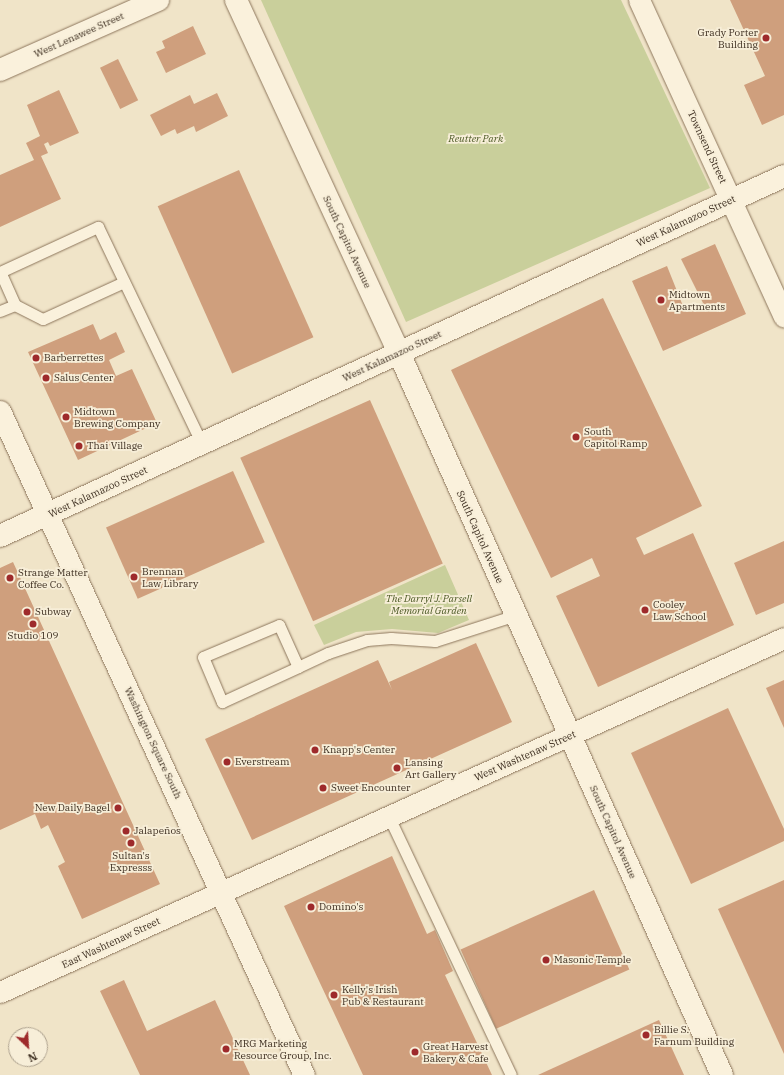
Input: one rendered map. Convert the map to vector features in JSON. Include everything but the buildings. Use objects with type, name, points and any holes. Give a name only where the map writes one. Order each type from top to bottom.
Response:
[{"type":"street","name":"West Lenawee Street","points":[[0,70],[158,0]]},
{"type":"street","name":"South Capitol Avenue","points":[[236,0],[399,353],[722,1075]]},
{"type":"street","name":"Townsend Street","points":[[639,0],[784,316]]},
{"type":"street","name":"West Kalamazoo Street","points":[[0,536],[784,176]]},
{"type":"street","name":"Washington Square South","points":[[0,412],[222,893],[304,1075]]},
{"type":"street","name":"West Washtenaw Street","points":[[222,893],[784,638]]},
{"type":"street","name":"East Washtenaw Street","points":[[0,992],[222,893]]},
{"type":"lane","points":[[124,282],[42,319],[15,305],[0,272],[98,227],[202,444]]},
{"type":"lane","points":[[0,312],[15,305]]},
{"type":"lane","points":[[298,668],[279,625],[203,657],[222,702],[298,668],[328,653],[367,640],[391,638],[435,641],[516,615]]},
{"type":"lane","points":[[389,817],[511,1075]]},
{"type":"green space","name":"Reutter Park","points":[[261,0],[621,0],[710,188],[406,322]]},
{"type":"green space","name":"The Darryl J. Parsell Memorial Garden","points":[[445,565],[469,620],[438,633],[392,629],[356,632],[324,645],[314,625]]},
{"type":"place","name":"Grady Porter Building","points":[[766,38]]},
{"type":"place","name":"Midtown Apartments","points":[[661,300]]},
{"type":"place","name":"Barberrettes","points":[[36,358]]},
{"type":"place","name":"Salus Center","points":[[46,378]]},
{"type":"place","name":"Midtown Brewing Company","points":[[66,417]]},
{"type":"place","name":"South Capitol Ramp","points":[[576,437]]},
{"type":"place","name":"Thai Village","points":[[79,446]]},
{"type":"place","name":"Brennan Law Library","points":[[134,577]]},
{"type":"place","name":"Strange Matter Coffee Co.","points":[[10,578]]},
{"type":"place","name":"Cooley Law School","points":[[645,610]]},
{"type":"place","name":"Subway","points":[[27,612]]},
{"type":"place","name":"Studio 109","points":[[33,624]]},
{"type":"place","name":"Knapp's Center","points":[[315,750]]},
{"type":"place","name":"Everstream","points":[[227,762]]},
{"type":"place","name":"Lansing Art Gallery","points":[[397,768]]},
{"type":"place","name":"Sweet Encounter","points":[[323,788]]},
{"type":"place","name":"New Daily Bagel","points":[[118,808]]},
{"type":"place","name":"Jalapeños","points":[[126,831]]},
{"type":"place","name":"Sultan's Expresss","points":[[131,843]]},
{"type":"place","name":"Domino's","points":[[311,907]]},
{"type":"place","name":"Masonic Temple","points":[[546,960]]},
{"type":"place","name":"Kelly's Irish Pub & Restaurant","points":[[334,995]]},
{"type":"place","name":"Billie S. Farnum Building","points":[[646,1035]]},
{"type":"place","name":"MRG Marketing Resource Group, Inc.","points":[[226,1049]]},
{"type":"place","name":"Great Harvest Bakery & Cafe","points":[[415,1052]]}]
